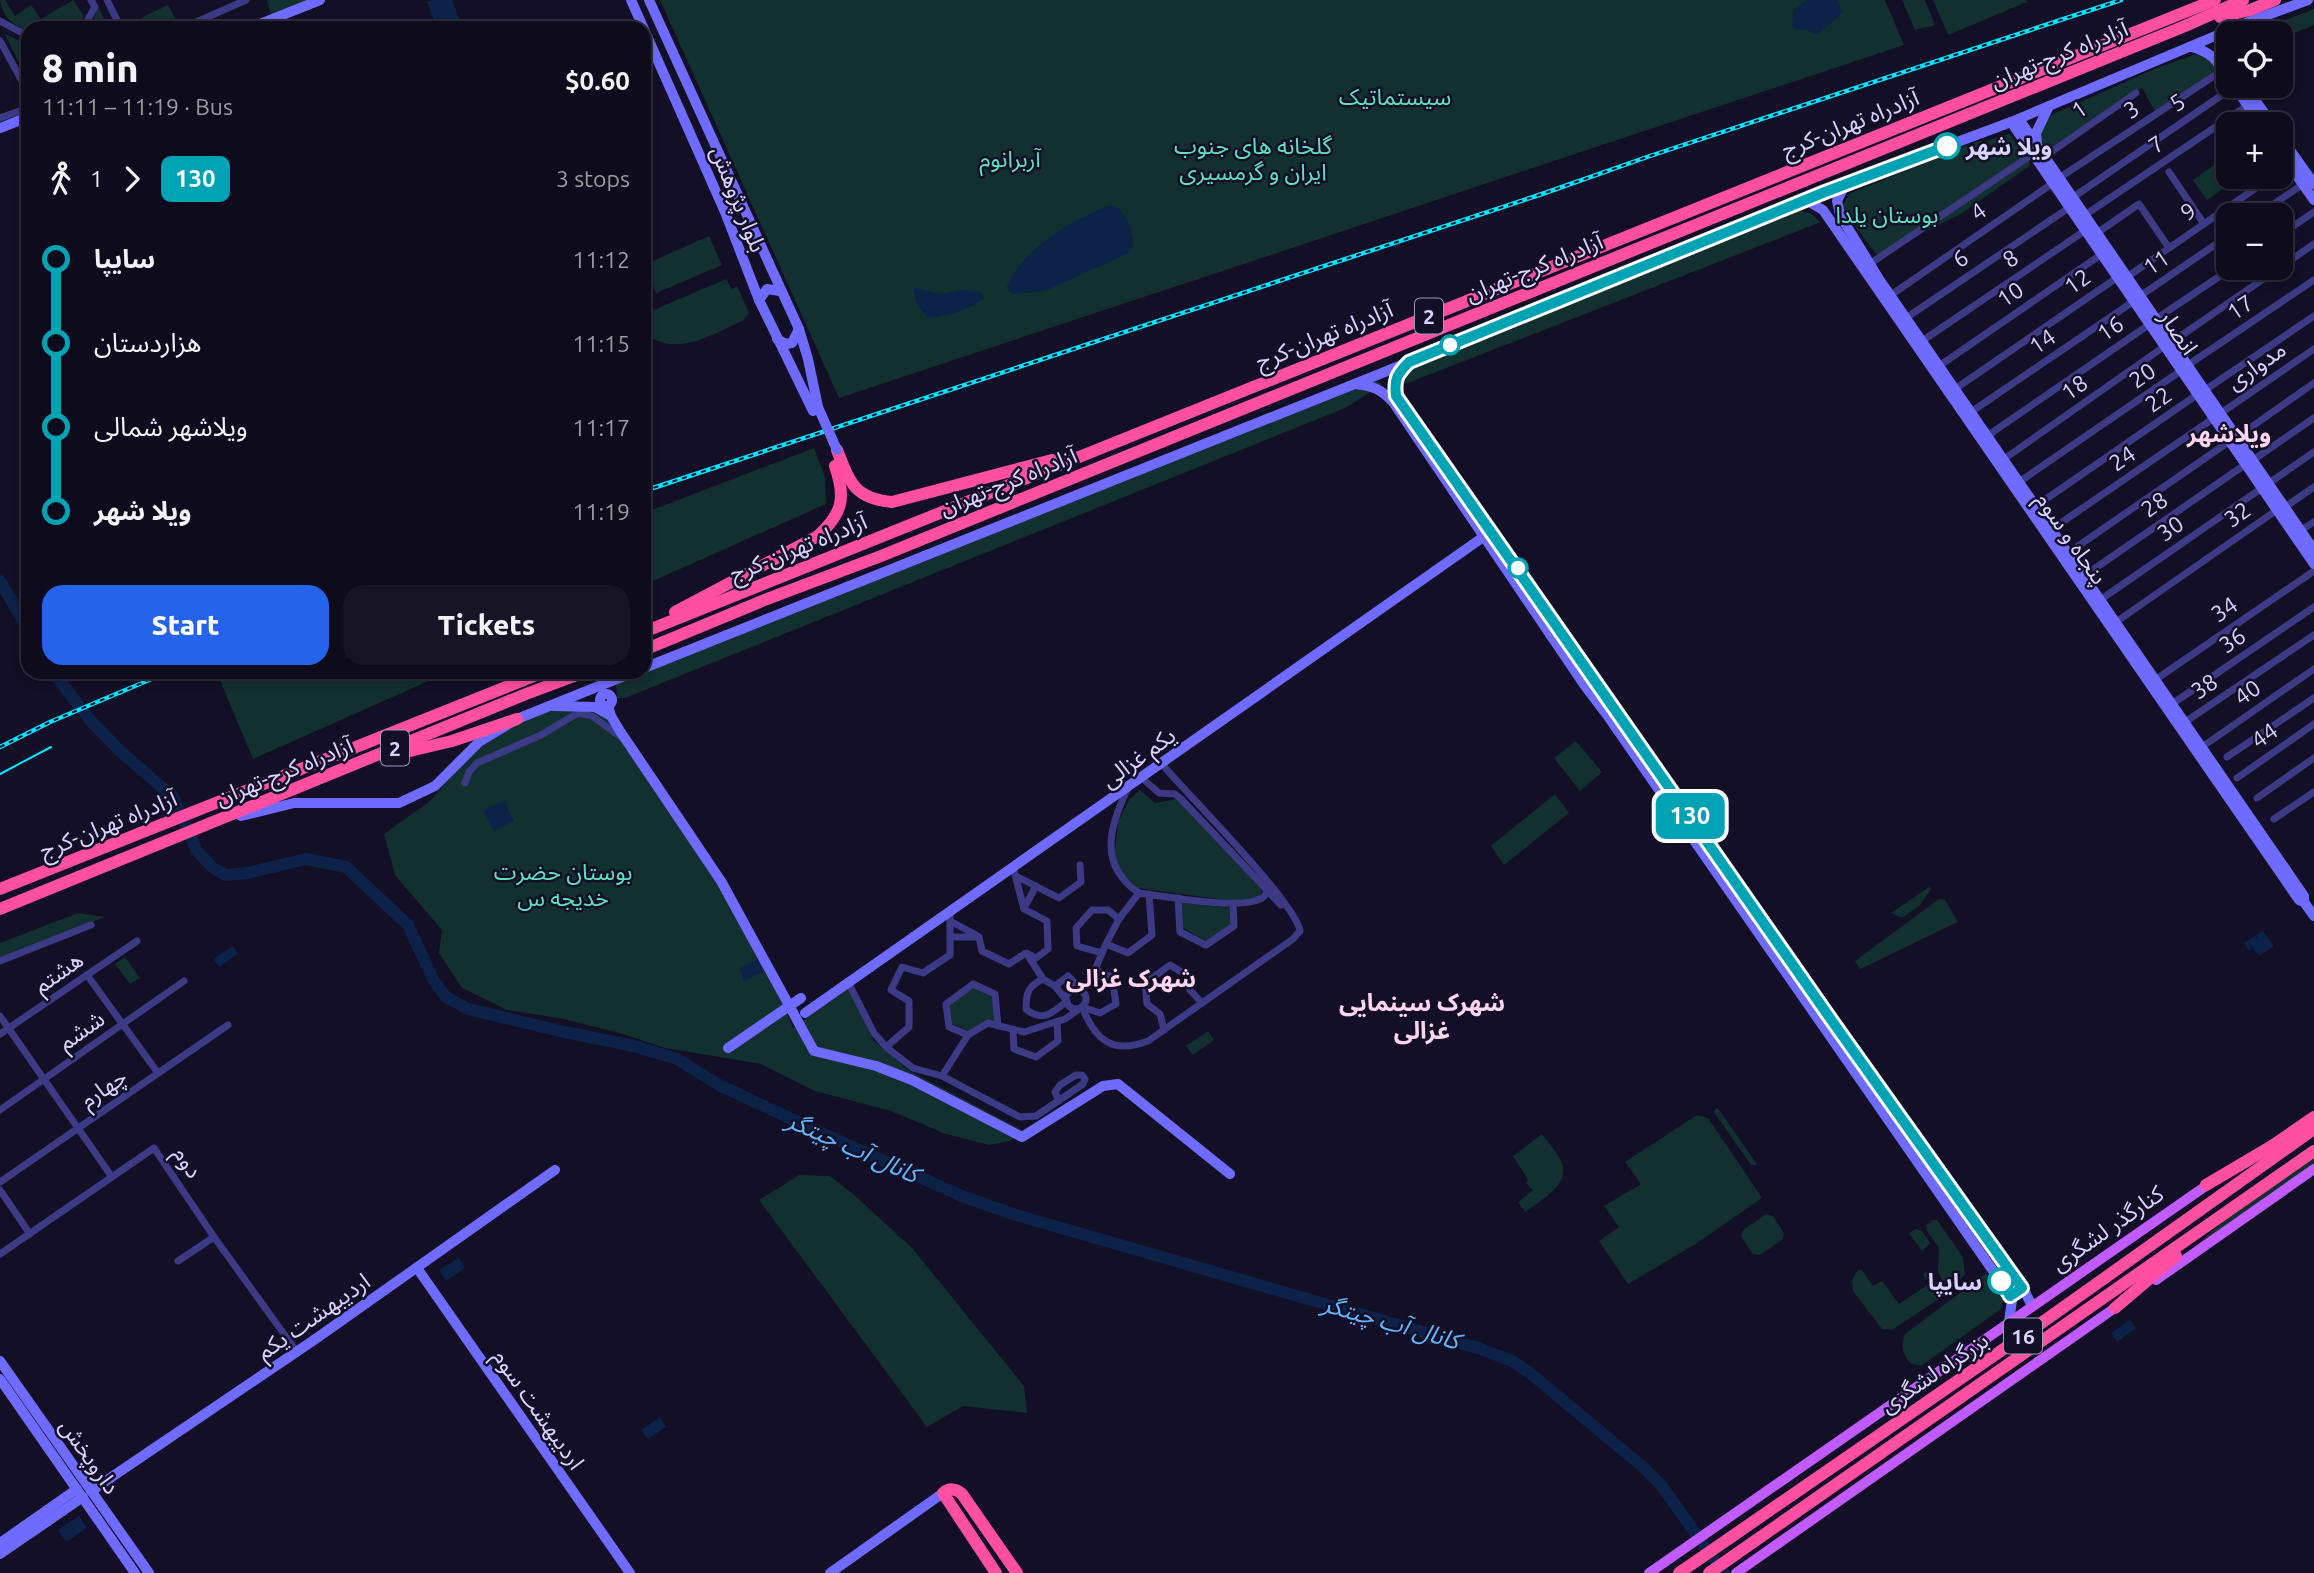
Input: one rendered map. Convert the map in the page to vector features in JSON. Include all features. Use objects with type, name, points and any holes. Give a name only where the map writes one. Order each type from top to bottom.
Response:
[{"type":"highway","name":"آزادراه تهران-کرج","points":[[651,629],[2215,0]]},
{"type":"highway","name":"آزادراه کرج-تهران","points":[[651,647],[2185,26],[2243,0]]},
{"type":"highway","points":[[2185,26],[2250,10],[2275,0]]},
{"type":"highway","points":[[834,451],[853,487],[872,500],[892,502],[1097,449]]},
{"type":"highway","points":[[651,629],[676,612],[818,536],[829,526],[841,503],[842,486],[834,451]]},
{"type":"highway","name":"آزادراه تهران-کرج","points":[[0,889],[526,679]]},
{"type":"highway","name":"آزادراه کرج-تهران","points":[[0,909],[566,679]]},
{"type":"highway","points":[[359,763],[452,741],[517,719]]},
{"type":"highway","points":[[2206,1185],[2272,1146],[2314,1117]]},
{"type":"highway","name":"بزرگراه لشگری","points":[[1677,1573],[2048,1320],[2314,1129]]},
{"type":"highway","name":"بزرگراه لشگری","points":[[1709,1573],[2314,1151]]},
{"type":"highway","points":[[2115,1308],[2140,1289],[2209,1225]]},
{"type":"highway","points":[[996,1573],[943,1493],[953,1489],[962,1494],[1017,1573]]},
{"type":"main road","name":"کنارگذر لشگری","points":[[1649,1573],[2314,1110]]},
{"type":"main road","points":[[1736,1573],[2314,1169]]},
{"type":"street","points":[[87,21],[94,7],[91,0]]},
{"type":"street","points":[[107,0],[118,21]]},
{"type":"street","points":[[220,0],[225,9]]},
{"type":"street","points":[[198,21],[246,0]]},
{"type":"street","points":[[268,21],[320,0]]},
{"type":"street","name":"بلوار پژوهش","points":[[631,0],[640,21]]},
{"type":"street","name":"بلوار پژوهش","points":[[649,0],[799,329],[808,359],[815,409]]},
{"type":"street","points":[[2251,21],[2308,0]]},
{"type":"street","points":[[0,21],[21,32]]},
{"type":"street","points":[[651,665],[1375,376],[1845,184],[2015,120],[2216,36]]},
{"type":"street","points":[[0,41],[21,79]]},
{"type":"street","name":"بلوار پژوهش","points":[[651,45],[725,212],[777,340],[815,409]]},
{"type":"street","points":[[2191,47],[2208,51],[2216,61]]},
{"type":"street","name":"3","points":[[2056,181],[2216,74]]},
{"type":"street","name":"1","points":[[2044,157],[2136,93]]},
{"type":"street","name":"5","points":[[2071,202],[2217,98]]},
{"type":"street","points":[[2243,98],[2253,112]]},
{"type":"street","name":"7","points":[[2085,215],[2248,105]]},
{"type":"street","points":[[1871,263],[2035,151],[2036,132],[2049,106]]},
{"type":"street","points":[[0,118],[21,110]]},
{"type":"street","points":[[0,128],[21,120]]},
{"type":"street","name":"انصار","points":[[2015,120],[2071,202],[2102,254],[2137,298],[2281,508],[2314,564]]},
{"type":"street","name":"انصار","points":[[2035,151],[2044,157],[2056,181]]},
{"type":"street","points":[[2293,158],[2309,184],[2314,200]]},
{"type":"street","points":[[2169,172],[2204,223]]},
{"type":"street","points":[[2293,173],[2309,184]]},
{"type":"street","name":"4","points":[[1891,295],[2056,181]]},
{"type":"street","points":[[1806,200],[1820,206],[1829,197],[1834,197],[1837,201],[1845,184]]},
{"type":"street","points":[[2278,203],[2309,184]]},
{"type":"street","name":"9","points":[[2122,277],[2254,189]]},
{"type":"street","name":"پنجاه و سوم","points":[[1837,201],[1840,215],[1871,263],[1876,281],[1891,295],[2020,482],[2304,896],[2304,902]]},
{"type":"street","name":"انصار","points":[[2071,202],[2085,215],[2122,277]]},
{"type":"street","name":"6","points":[[1906,318],[2071,202]]},
{"type":"street","points":[[2097,233],[2139,204],[2169,248]]},
{"type":"street","name":"پنجاه و سوم","points":[[1820,206],[1876,281],[2299,900],[2304,902],[2314,916]]},
{"type":"street","points":[[2293,226],[2314,212]]},
{"type":"street","name":"8","points":[[1922,341],[2086,230]]},
{"type":"street","name":"11","points":[[2137,298],[2216,244]]},
{"type":"street","name":"18","points":[[2004,459],[2314,244]]},
{"type":"street","name":"10","points":[[1939,366],[2102,254]]},
{"type":"street","name":"12","points":[[1955,389],[2122,277]]},
{"type":"street","name":"16","points":[[1987,436],[2216,279]]},
{"type":"street","name":"17","points":[[2185,368],[2314,280]]},
{"type":"street","points":[[759,300],[767,289],[780,291]]},
{"type":"street","name":"14","points":[[1971,412],[2137,298]]},
{"type":"street","name":"22","points":[[2036,506],[2314,316]]},
{"type":"street","points":[[777,340],[786,344],[792,343],[799,329]]},
{"type":"street","name":"مدواری","points":[[2218,416],[2314,349]]},
{"type":"street","points":[[1395,399],[1396,374],[1409,362]]},
{"type":"street","name":"20","points":[[2020,482],[2185,368]]},
{"type":"street","points":[[2068,553],[2314,383]]},
{"type":"street","points":[[1355,384],[1375,387],[1395,399],[1828,1024],[2010,1296],[2012,1300],[2009,1322]]},
{"type":"street","points":[[815,409],[834,451]]},
{"type":"street","name":"24","points":[[2052,529],[2218,416]]},
{"type":"street","name":"28","points":[[2084,576],[2314,418]]},
{"type":"street","name":"30","points":[[2100,600],[2314,452]]},
{"type":"street","name":"32","points":[[2116,622],[2314,487]]},
{"type":"street","name":"انصار","points":[[2281,508],[2301,530],[2314,550]]},
{"type":"street","points":[[2301,530],[2314,522]]},
{"type":"street","name":"یکم غزالی","points":[[805,1013],[950,916],[1161,763],[1488,534]]},
{"type":"street","name":"34","points":[[2155,680],[2314,571]]},
{"type":"street","name":"36","points":[[2172,704],[2314,607]]},
{"type":"street","name":"38","points":[[2185,723],[2314,635]]},
{"type":"street","name":"40","points":[[2202,747],[2314,670]]},
{"type":"street","points":[[207,825],[294,803],[399,803],[435,786],[479,742],[517,719],[616,679]]},
{"type":"street","points":[[607,703],[608,682]]},
{"type":"street","points":[[591,689],[607,703],[629,744],[721,881],[814,1051],[876,1066],[912,1080],[1022,1137],[1103,1086],[1118,1084],[1230,1174]]},
{"type":"street","points":[[2227,757],[2314,698]]},
{"type":"street","points":[[550,706],[595,707],[607,703]]},
{"type":"street","points":[[466,783],[477,764],[541,735],[578,713],[592,716],[629,744]]},
{"type":"street","name":"44","points":[[2237,778],[2314,724]]},
{"type":"street","points":[[2256,798],[2314,758]]},
{"type":"street","points":[[1082,1007],[1097,1035],[1112,1044],[1127,1047],[1138,1045],[1148,1041],[1293,939],[1300,930],[1297,919],[1200,814],[1161,763]]},
{"type":"street","points":[[1142,778],[1159,793],[1175,794],[1200,814]]},
{"type":"street","points":[[1166,794],[1175,785],[1175,780]]},
{"type":"street","points":[[1129,788],[1115,819],[1112,857],[1115,869],[1124,881],[1139,893],[1233,903],[1259,900],[1268,888]]},
{"type":"street","points":[[2274,818],[2314,792]]},
{"type":"street","points":[[1014,871],[1059,898],[1081,882],[1080,865]]},
{"type":"street","points":[[1014,871],[1024,909],[1047,921],[1048,949],[1036,958],[1026,953]]},
{"type":"street","points":[[1024,909],[1036,886]]},
{"type":"street","points":[[1082,990],[1095,970],[1119,919],[1139,893]]},
{"type":"street","points":[[1107,944],[1128,953],[1153,935],[1149,894]]},
{"type":"street","points":[[1178,898],[1180,932],[1206,945],[1234,926],[1233,903]]},
{"type":"street","points":[[1102,953],[1077,946],[1076,928],[1092,910],[1108,910],[1119,919]]},
{"type":"street","points":[[950,916],[979,937],[982,951],[1009,964],[1026,953]]},
{"type":"street","points":[[886,1046],[909,1027],[909,1001],[891,990],[902,967],[923,973],[950,955],[950,916]]},
{"type":"street","points":[[0,961],[91,925]]},
{"type":"street","points":[[950,937],[979,937]]},
{"type":"street","name":"هشتم","points":[[0,1034],[137,941]]},
{"type":"street","points":[[1026,953],[1043,979],[1055,986],[1073,1008],[1082,1007],[1100,1013],[1116,1004],[1112,977],[1095,970]]},
{"type":"street","points":[[1164,1030],[1160,1014],[1147,1004],[1145,983],[1170,965],[1188,976],[1190,990],[1202,1003]]},
{"type":"street","points":[[87,975],[158,1073]]},
{"type":"street","points":[[943,1076],[968,1035],[988,1023],[1024,1032],[1057,1023],[1082,1007],[1086,999],[1082,990],[1068,976],[1055,986]]},
{"type":"street","points":[[1043,979],[1031,985],[1026,994],[1026,1009],[1032,1015],[1044,1017],[1052,1014],[1067,1001]]},
{"type":"street","name":"ششم","points":[[0,1110],[184,981]]},
{"type":"street","points":[[848,982],[874,1033],[913,1068],[943,1076],[1020,1117],[1036,1116],[1059,1101]]},
{"type":"street","points":[[968,1035],[949,1027],[946,1004],[973,984],[995,994],[998,1026]]},
{"type":"street","points":[[1065,1019],[1067,995],[1072,990],[1082,990]]},
{"type":"street","points":[[728,1048],[801,998]]},
{"type":"street","points":[[0,1016],[112,1177]]},
{"type":"street","points":[[1013,1031],[1014,1049],[1036,1057],[1058,1041],[1057,1023]]},
{"type":"street","points":[[1828,1024],[2022,1288],[2032,1306]]},
{"type":"street","name":"چهارم","points":[[0,1182],[228,1025]]},
{"type":"street","name":"دوم","points":[[0,1254],[154,1148],[297,1352]]},
{"type":"street","name":"اردیبهشت یکم","points":[[84,1492],[297,1352],[555,1170]]},
{"type":"street","points":[[0,1189],[30,1234]]},
{"type":"street","points":[[178,1261],[214,1237]]},
{"type":"street","name":"اردیبهشت سوم","points":[[417,1268],[630,1573]]},
{"type":"street","points":[[2010,1296],[2022,1288]]},
{"type":"street","name":"داروپخش","points":[[0,1361],[135,1573]]},
{"type":"street","name":"داروپخش","points":[[0,1379],[84,1492],[149,1573]]},
{"type":"street","points":[[0,1543],[84,1492]]},
{"type":"street","points":[[0,1554],[84,1492]]},
{"type":"street","points":[[830,1573],[943,1493]]},
{"type":"green space","points":[[0,0],[5,0],[15,16],[31,5],[41,19],[73,0],[84,16],[81,21],[21,21],[21,28],[3,11]]},
{"type":"green space","points":[[267,0],[307,0],[271,15]]},
{"type":"green space","points":[[660,0],[1885,0],[1904,45],[839,398]]},
{"type":"green space","points":[[1902,0],[1925,0],[1935,25],[1915,30]]},
{"type":"green space","points":[[1933,0],[2026,0],[2027,2],[1948,35]]},
{"type":"green space","points":[[168,5],[176,21],[135,21]]},
{"type":"green space","points":[[99,8],[105,21],[92,21]]},
{"type":"green space","points":[[2314,9],[2314,25],[2293,34],[2293,21],[2283,21]]},
{"type":"green space","points":[[5,34],[21,42],[21,67]]},
{"type":"green space","points":[[2200,53],[2216,65],[2216,71],[2156,113],[2142,88],[2133,92],[2045,154],[2041,134],[2051,115],[2159,67]]},
{"type":"green space","name":"بوستان یلدا","points":[[2008,134],[2031,165],[1959,215],[1877,255],[1841,208],[1849,194],[1947,153]]},
{"type":"green space","points":[[2216,164],[2216,189],[2223,189],[2207,200],[2193,180]]},
{"type":"green space","points":[[1796,210],[1810,213],[1821,222],[1405,384],[1409,368],[1413,364]]},
{"type":"green space","points":[[709,236],[722,265],[656,293],[651,281],[651,262]]},
{"type":"green space","points":[[726,279],[732,289],[737,286],[749,313],[744,320],[707,337],[683,344],[670,344],[651,337],[651,311]]},
{"type":"green space","points":[[1375,380],[1382,384],[1345,408],[625,698],[617,698],[616,685],[626,679],[651,679],[651,669]]},
{"type":"green space","points":[[814,448],[825,477],[826,504],[651,582],[651,510]]},
{"type":"green space","points":[[220,679],[433,679],[253,759]]},
{"type":"green space","name":"بوستان حضرت خدیجه س","points":[[589,708],[607,716],[731,907],[793,1028],[849,988],[873,1040],[908,1070],[1026,1132],[1010,1141],[989,1145],[946,1134],[891,1111],[815,1091],[761,1064],[665,1048],[620,1033],[559,1018],[507,1010],[462,988],[439,953],[442,930],[395,875],[384,834],[430,801],[472,753],[523,720],[540,713]]},
{"type":"green space","points":[[1576,741],[1602,772],[1580,791],[1554,758]]},
{"type":"green space","points":[[1140,790],[1155,803],[1177,799],[1262,890],[1260,896],[1225,900],[1138,888],[1116,864],[1115,853],[1118,822],[1129,800]]},
{"type":"green space","points":[[1555,794],[1569,813],[1504,865],[1491,846]]},
{"type":"green space","points":[[1929,887],[1931,889],[1920,905],[1902,918],[1891,913]]},
{"type":"green space","points":[[1939,899],[1945,900],[1958,922],[1860,969],[1855,961]]},
{"type":"green space","points":[[1182,903],[1231,908],[1231,926],[1207,941],[1183,928]]},
{"type":"green space","points":[[78,913],[105,917],[0,958],[0,943]]},
{"type":"green space","points":[[125,957],[140,978],[130,984],[115,964]]},
{"type":"green space","points":[[974,988],[993,997],[994,1020],[986,1020],[969,1031],[951,1023],[949,1004]]},
{"type":"green space","points":[[1208,1031],[1214,1040],[1193,1055],[1186,1046]]},
{"type":"green space","points":[[1716,1108],[1756,1165],[1751,1165],[1714,1112]]},
{"type":"green space","points":[[1697,1115],[1708,1118],[1762,1198],[1694,1245],[1628,1284],[1599,1241],[1619,1227],[1604,1206],[1641,1184],[1625,1162]]},
{"type":"green space","points":[[1542,1134],[1560,1159],[1563,1174],[1561,1181],[1550,1193],[1525,1212],[1518,1202],[1533,1190],[1526,1183],[1528,1180],[1513,1156]]},
{"type":"green space","points":[[2314,1156],[2314,1164],[2192,1250],[2228,1216]]},
{"type":"green space","points":[[799,1175],[830,1176],[912,1248],[1024,1386],[1027,1413],[963,1406],[927,1427],[759,1200]]},
{"type":"green space","points":[[1766,1214],[1773,1216],[1784,1233],[1783,1239],[1760,1255],[1753,1254],[1742,1238],[1742,1231]]},
{"type":"green space","points":[[1937,1220],[1963,1257],[1965,1274],[1955,1287],[1946,1287],[1938,1272],[1939,1248],[1926,1225]]},
{"type":"green space","points":[[1916,1229],[1922,1231],[1930,1243],[1922,1251],[1909,1233]]},
{"type":"green space","points":[[1858,1270],[1862,1270],[1873,1286],[1882,1281],[1899,1304],[1929,1284],[1923,1274],[1927,1271],[1938,1288],[1939,1299],[1892,1330],[1882,1329],[1853,1291],[1852,1280]]},
{"type":"green space","points":[[1985,1274],[1990,1274],[2005,1296],[2001,1309],[1921,1366],[1910,1363],[1903,1350],[1905,1334]]},
{"type":"water","points":[[452,0],[460,21],[434,21],[427,2]]},
{"type":"water","points":[[1807,0],[1837,0],[1843,12],[1818,35],[1807,30],[1796,30],[1792,24],[1794,9]]},
{"type":"water","points":[[1112,205],[1125,216],[1130,227],[1134,244],[1129,253],[1045,291],[1013,294],[1009,292],[1007,287],[1014,273],[1024,260],[1051,236]]},
{"type":"water","points":[[914,288],[942,294],[962,290],[980,292],[984,298],[958,312],[929,318],[918,305]]},
{"type":"water","points":[[504,800],[514,821],[494,831],[483,811]]},
{"type":"water","points":[[2263,931],[2274,946],[2259,956],[2248,942],[2252,949],[2249,951],[2244,943],[2255,936],[2259,940],[2256,935]]},
{"type":"water","points":[[233,946],[238,954],[219,967],[213,959]]},
{"type":"water","points":[[758,959],[764,972],[744,981],[740,968]]},
{"type":"water","points":[[459,1258],[465,1268],[446,1281],[439,1270]]},
{"type":"water","points":[[2130,1320],[2136,1328],[2117,1342],[2111,1333]]},
{"type":"water","points":[[660,1417],[666,1427],[648,1439],[641,1430]]},
{"type":"water","points":[[79,1516],[87,1528],[66,1542],[58,1530]]},
{"type":"waterway","name":"کانال آب چیتگر","points":[[0,581],[21,618]]},
{"type":"waterway","name":"کانال آب چیتگر","points":[[58,679],[89,719],[119,750],[173,797],[197,851],[213,868],[226,875],[247,873],[306,859],[346,867],[408,925],[434,981],[446,997],[468,1009],[634,1046],[677,1059],[719,1085],[817,1131],[964,1197],[1016,1215],[1478,1348],[1512,1361],[1643,1467],[1661,1485],[1724,1573]]},
{"type":"tram line","points":[[0,774],[51,747]]},
{"type":"railway","points":[[651,489],[2121,0]]},
{"type":"railway","points":[[0,747],[50,722],[151,679]]},
{"type":"bus line","name":"130","points":[[1947,146],[1825,192],[1409,362],[1396,374],[1395,383],[1396,396],[1832,1021],[2022,1288],[2010,1296],[2001,1281]]},
{"type":"place","name":"ویلا شهر","points":[[1947,146]]},
{"type":"place","name":"سایپا","points":[[2001,1281]]},
{"type":"district","name":"ویلاشهر","points":[[2229,433]]},
{"type":"district","name":"شهرک غزالی","points":[[1131,978]]},
{"type":"district","name":"شهرک سینمایی غزالی","points":[[1422,1016]]},
{"type":"park label","name":"سیستماتیک","points":[[1395,96]]},
{"type":"park label","name":"آربرانوم","points":[[1010,158]]},
{"type":"park label","name":"گلخانه های جنوب ایران و گرمسیری","points":[[1253,158]]}]
